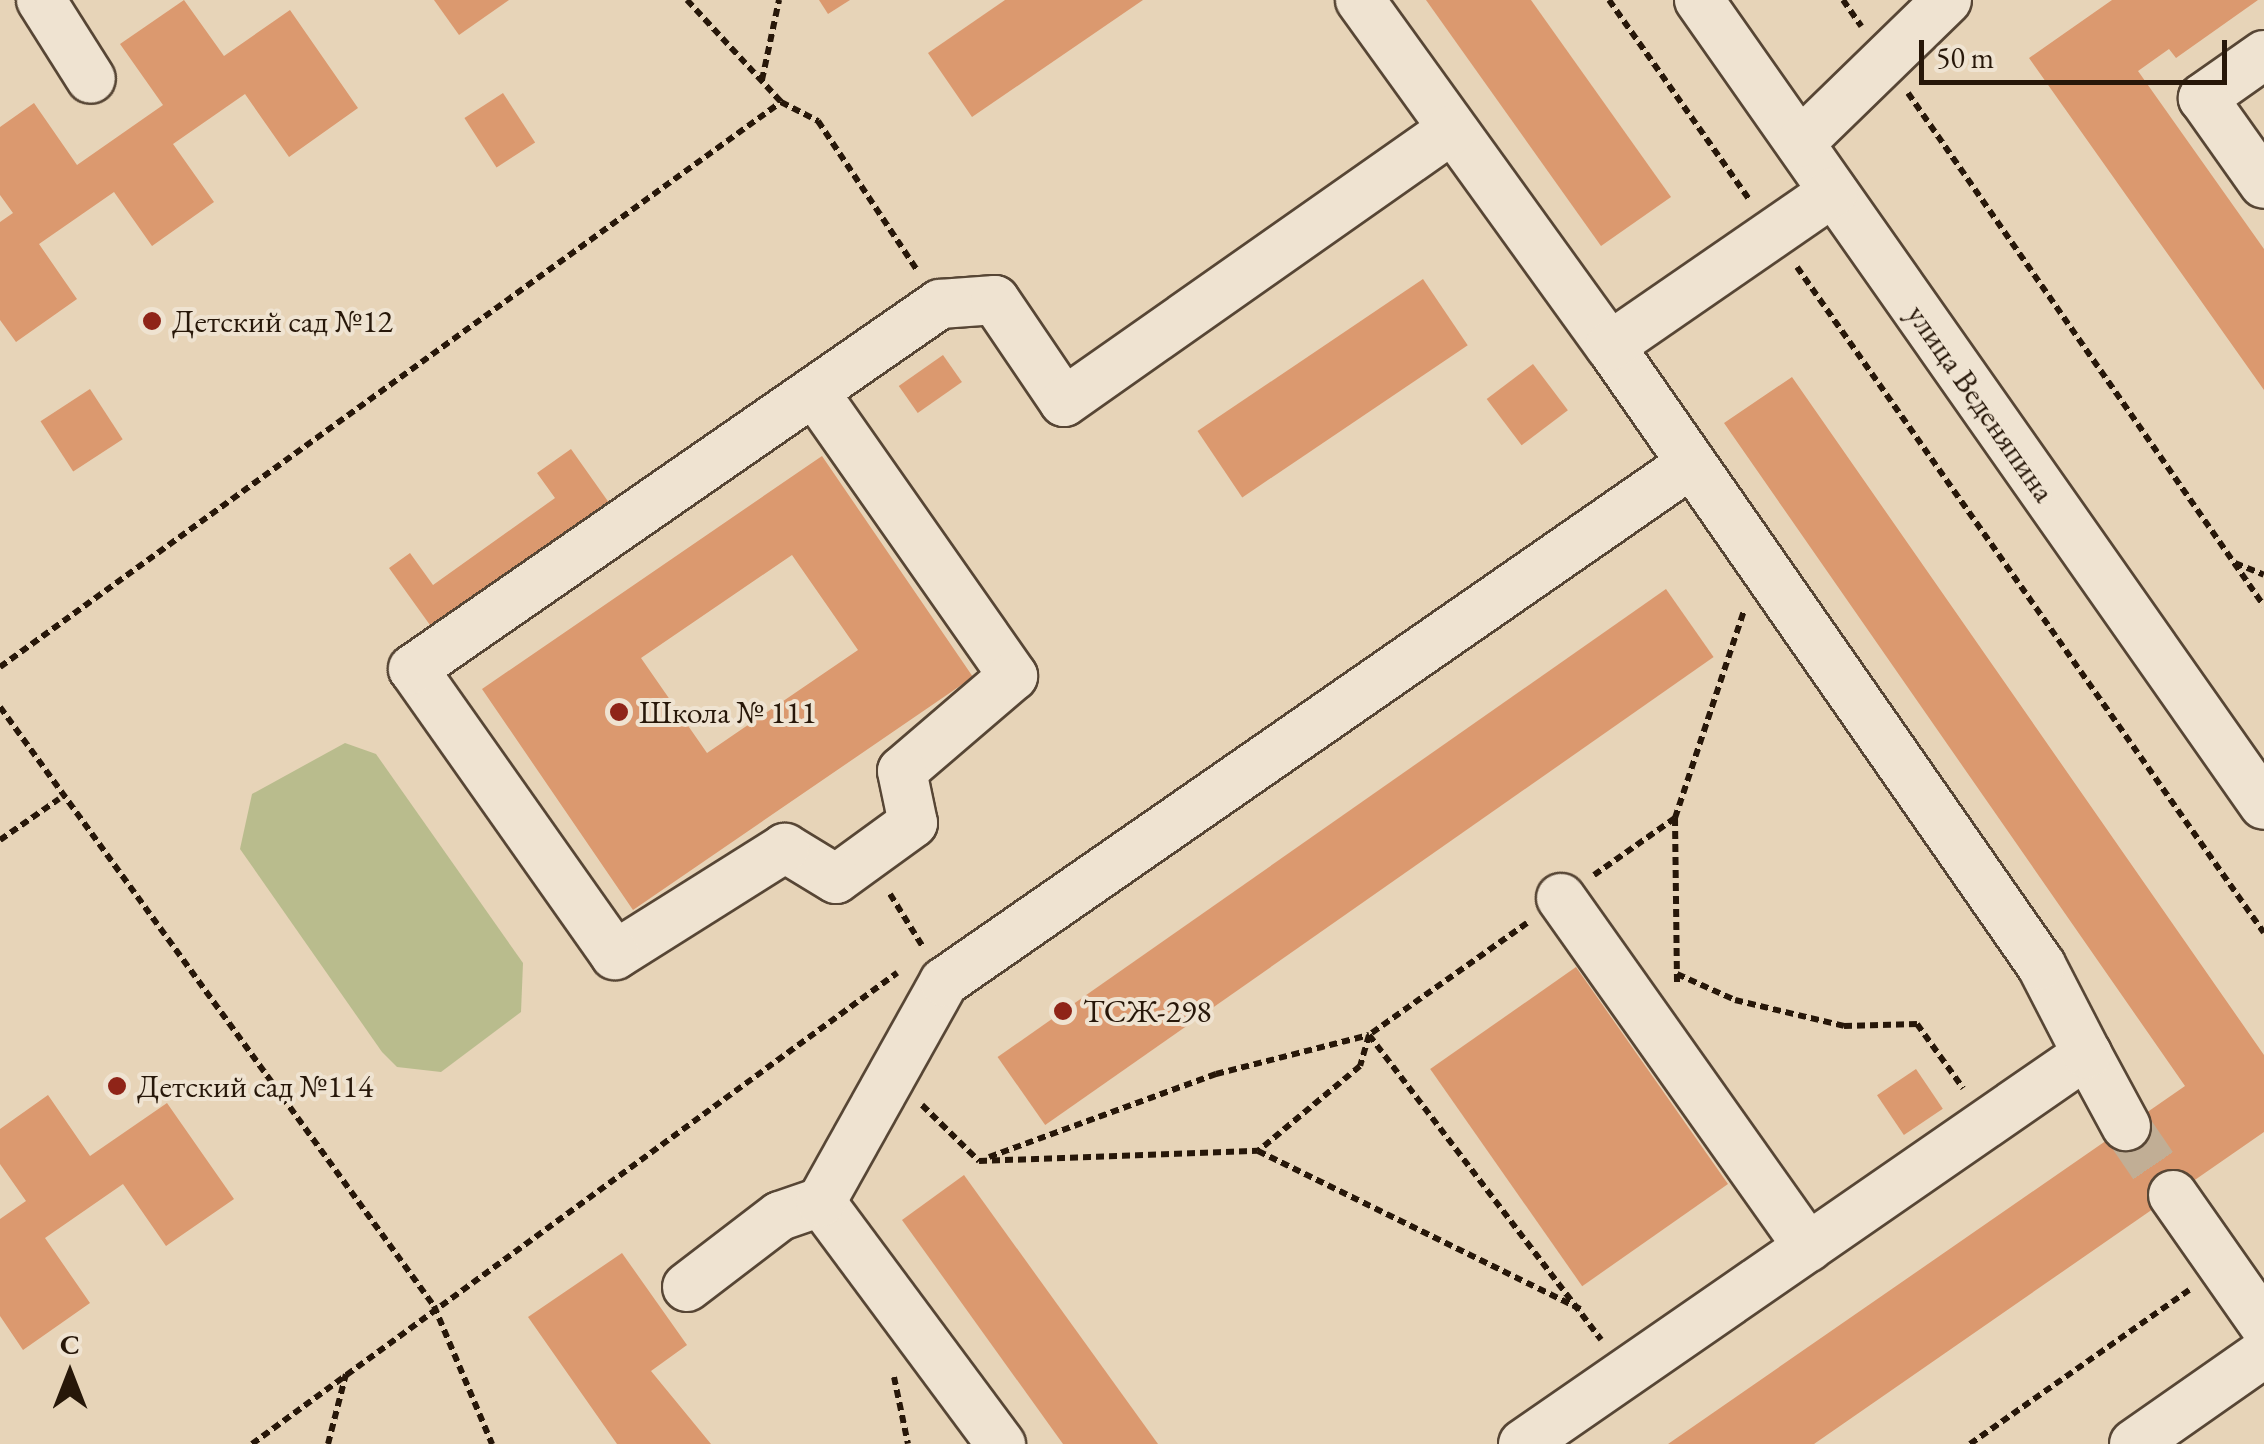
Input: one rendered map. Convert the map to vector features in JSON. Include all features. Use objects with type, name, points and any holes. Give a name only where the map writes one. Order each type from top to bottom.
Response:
[{"type":"street","points":[[41,0],[92,80]]},
{"type":"street","points":[[1360,0],[1610,346],[2041,966],[2126,1126]]},
{"type":"street","name":"улица Веденяпина","points":[[1700,0],[2264,805]]},
{"type":"street","points":[[1800,143],[1883,57],[1948,0]]},
{"type":"street","points":[[2264,55],[2203,98],[2264,184]]},
{"type":"street","points":[[817,396],[1014,676],[902,771],[913,822],[836,878],[785,848],[616,955],[413,670],[817,396],[940,304],[995,300],[1064,402],[1452,129]]},
{"type":"street","points":[[1610,346],[1833,192]]},
{"type":"street","points":[[687,1287],[780,1216],[822,1202],[935,967],[1692,463]]},
{"type":"street","points":[[1561,898],[1808,1247]]},
{"type":"street","points":[[1523,1444],[2087,1054]]},
{"type":"street","points":[[2173,1195],[2264,1325]]},
{"type":"street","points":[[822,1202],[1001,1444]]},
{"type":"street","points":[[2134,1444],[2264,1352]]},
{"type":"path","points":[[687,0],[781,102],[818,121],[940,304]]},
{"type":"path","points":[[762,81],[780,0]]},
{"type":"path","points":[[1609,0],[2264,934]]},
{"type":"path","points":[[1843,0],[2264,606]]},
{"type":"path","points":[[0,667],[781,102]]},
{"type":"path","points":[[1677,990],[1675,818],[1760,562]]},
{"type":"path","points":[[2234,563],[2264,575]]},
{"type":"path","points":[[0,707],[59,799],[434,1306],[492,1444]]},
{"type":"path","points":[[0,840],[59,799]]},
{"type":"path","points":[[980,1161],[1216,1074],[1369,1035],[1675,818]]},
{"type":"path","points":[[252,1444],[434,1306],[935,967],[867,856]]},
{"type":"path","points":[[1677,974],[1735,1000],[1844,1026],[1918,1024],[1987,1122]]},
{"type":"path","points":[[1258,1151],[1360,1066],[1369,1035]]},
{"type":"path","points":[[1369,1035],[1581,1310],[1624,1374]]},
{"type":"path","points":[[886,1071],[980,1161],[1258,1151],[1581,1310]]},
{"type":"path","points":[[1970,1444],[2223,1266]]},
{"type":"path","points":[[328,1444],[346,1374]]},
{"type":"green space","points":[[345,743],[376,754],[523,963],[521,1012],[441,1072],[397,1067],[382,1052],[240,849],[252,794]]},
{"type":"building","points":[[184,0],[224,56],[290,10],[358,108],[289,157],[245,94],[173,144],[214,202],[152,246],[114,192],[39,244],[77,299],[16,342],[0,320],[0,222],[13,213],[0,195],[0,127],[34,103],[77,165],[163,105],[120,44]]},
{"type":"building","points":[[434,0],[509,0],[459,35]]},
{"type":"building","points":[[819,0],[850,0],[828,14]]},
{"type":"building","points":[[1005,0],[1143,0],[972,117],[928,53]]},
{"type":"building","points":[[1426,0],[1531,0],[1671,197],[1601,246]]},
{"type":"building","points":[[2112,0],[2258,0],[2176,58],[2169,49],[2138,71],[2264,249],[2264,390],[2029,58]]},
{"type":"building","points":[[503,93],[535,142],[497,168],[464,118]]},
{"type":"building","points":[[1423,279],[1468,345],[1242,497],[1198,431]]},
{"type":"building","points":[[943,355],[962,382],[918,413],[899,386]]},
{"type":"building","points":[[1533,364],[1568,410],[1522,445],[1487,399]]},
{"type":"building","points":[[1792,377],[2264,1055],[2264,1132],[1814,1444],[1668,1444],[2185,1086],[1724,423]]},
{"type":"building","points":[[90,389],[123,439],[73,471],[41,421]]},
{"type":"building","points":[[571,449],[612,507],[435,632],[389,568],[410,553],[433,585],[555,498],[537,473]]},
{"type":"building","points":[[822,456],[973,677],[633,910],[482,689]],"holes":[[[792,555],[858,650],[707,753],[641,658]]]},
{"type":"building","points":[[1666,589],[1714,657],[1045,1125],[998,1057]]},
{"type":"building","points":[[1576,967],[1728,1184],[1582,1286],[1430,1069]]},
{"type":"building","points":[[1916,1069],[1943,1109],[1904,1135],[1877,1095]]},
{"type":"building","points":[[48,1095],[90,1156],[167,1103],[234,1199],[166,1246],[123,1184],[45,1238],[90,1303],[23,1350],[0,1316],[0,1219],[26,1201],[0,1164],[0,1129]]},
{"type":"building","points":[[964,1175],[1158,1444],[1063,1444],[902,1220]]},
{"type":"building","points":[[622,1253],[687,1345],[651,1371],[711,1444],[617,1444],[528,1317]]},
{"type":"tunnel","points":[[2126,1126],[2173,1195]]},
{"type":"place","name":"Детский сад №12","points":[[152,321]]},
{"type":"place","name":"Школа № 111","points":[[619,712]]},
{"type":"place","name":"ТСЖ-298","points":[[1063,1011]]},
{"type":"place","name":"Детский сад №114","points":[[117,1086]]}]
